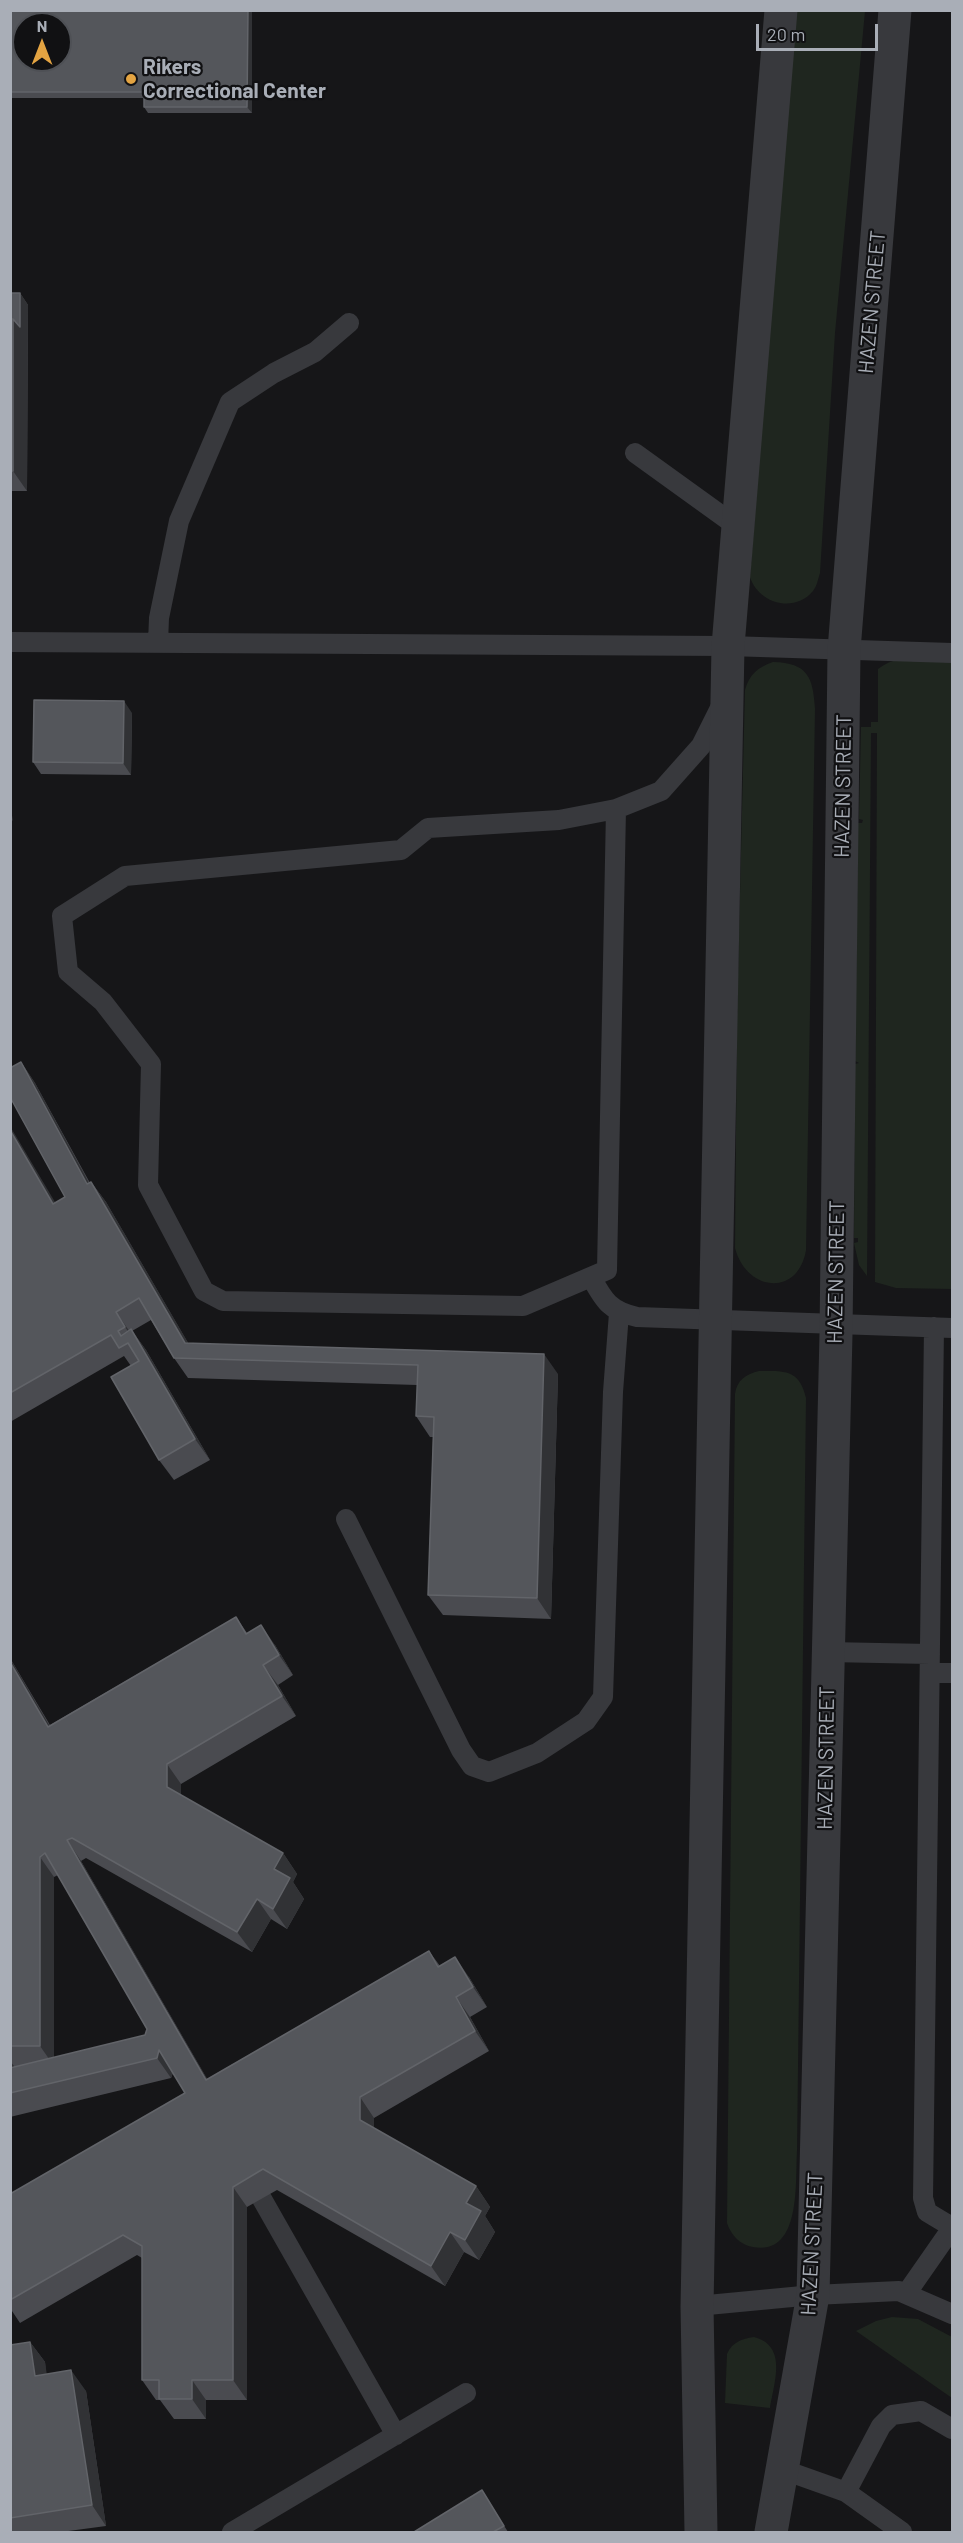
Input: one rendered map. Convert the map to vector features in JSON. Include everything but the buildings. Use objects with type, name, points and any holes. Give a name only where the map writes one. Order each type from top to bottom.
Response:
[{"type":"street","points":[[701,2532],[697,2306],[728,646],[781,10]]},
{"type":"street","name":"HAZEN STREET","points":[[771,2532],[784,2470],[813,2295],[836,1323],[844,650],[896,10]]},
{"type":"lane","points":[[158,643],[159,618],[179,521],[230,402],[274,374],[315,352],[349,323]]},
{"type":"lane","points":[[635,453],[739,528]]},
{"type":"lane","points":[[10,642],[728,646],[952,653]]},
{"type":"lane","points":[[616,809],[607,1270],[523,1306],[223,1300],[204,1291],[148,1185],[151,1064],[104,1002],[68,972],[63,916],[125,876],[401,850],[428,828],[559,820],[616,809],[661,791],[702,746],[727,693]]},
{"type":"lane","points":[[591,1277],[604,1300],[620,1313],[638,1317],[943,1328],[930,1663],[923,2198],[927,2212],[952,2227],[906,2294]]},
{"type":"lane","points":[[346,1519],[461,1750],[472,1766],[489,1772],[537,1753],[586,1721],[603,1697],[613,1392],[620,1313]]},
{"type":"lane","points":[[828,1652],[930,1663],[952,1672]]},
{"type":"lane","points":[[262,2199],[396,2435]]},
{"type":"lane","points":[[697,2306],[813,2295],[899,2291],[952,2314]]},
{"type":"lane","points":[[232,2532],[466,2393]]},
{"type":"lane","points":[[846,2493],[881,2426],[892,2415],[921,2411],[952,2429]]},
{"type":"lane","points":[[784,2470],[846,2493],[902,2532]]},
{"type":"shaded area","points":[[794,11],[865,11],[835,333],[820,573],[813,591],[805,598],[787,604],[768,599],[754,586],[750,577]]},
{"type":"shaded area","points":[[952,657],[952,1289],[896,1288],[875,1282],[877,733],[871,733],[867,1276],[859,1265],[854,1243],[858,1242],[858,1238],[854,1238],[855,1064],[859,1063],[855,1061],[858,823],[862,823],[863,820],[859,819],[861,727],[871,727],[871,722],[878,722],[878,669],[904,658]]},
{"type":"shaded area","points":[[773,662],[794,665],[806,674],[813,688],[815,709],[806,1250],[801,1265],[793,1276],[783,1282],[772,1283],[760,1280],[750,1273],[741,1262],[735,1248],[737,1015],[745,690],[755,672]]},
{"type":"shaded area","points":[[759,1371],[790,1374],[799,1382],[806,1398],[795,2197],[788,2228],[780,2240],[769,2247],[753,2247],[744,2244],[731,2232],[727,2223],[735,1394],[743,1378]]},
{"type":"shaded area","points":[[892,2317],[918,2319],[952,2337],[952,2398],[856,2331],[876,2321]]},
{"type":"shaded area","points":[[754,2337],[765,2342],[775,2357],[776,2377],[770,2408],[725,2403],[727,2354],[738,2342]]},
{"type":"place","name":"Rikers Correctional Center","points":[[131,79]]}]
